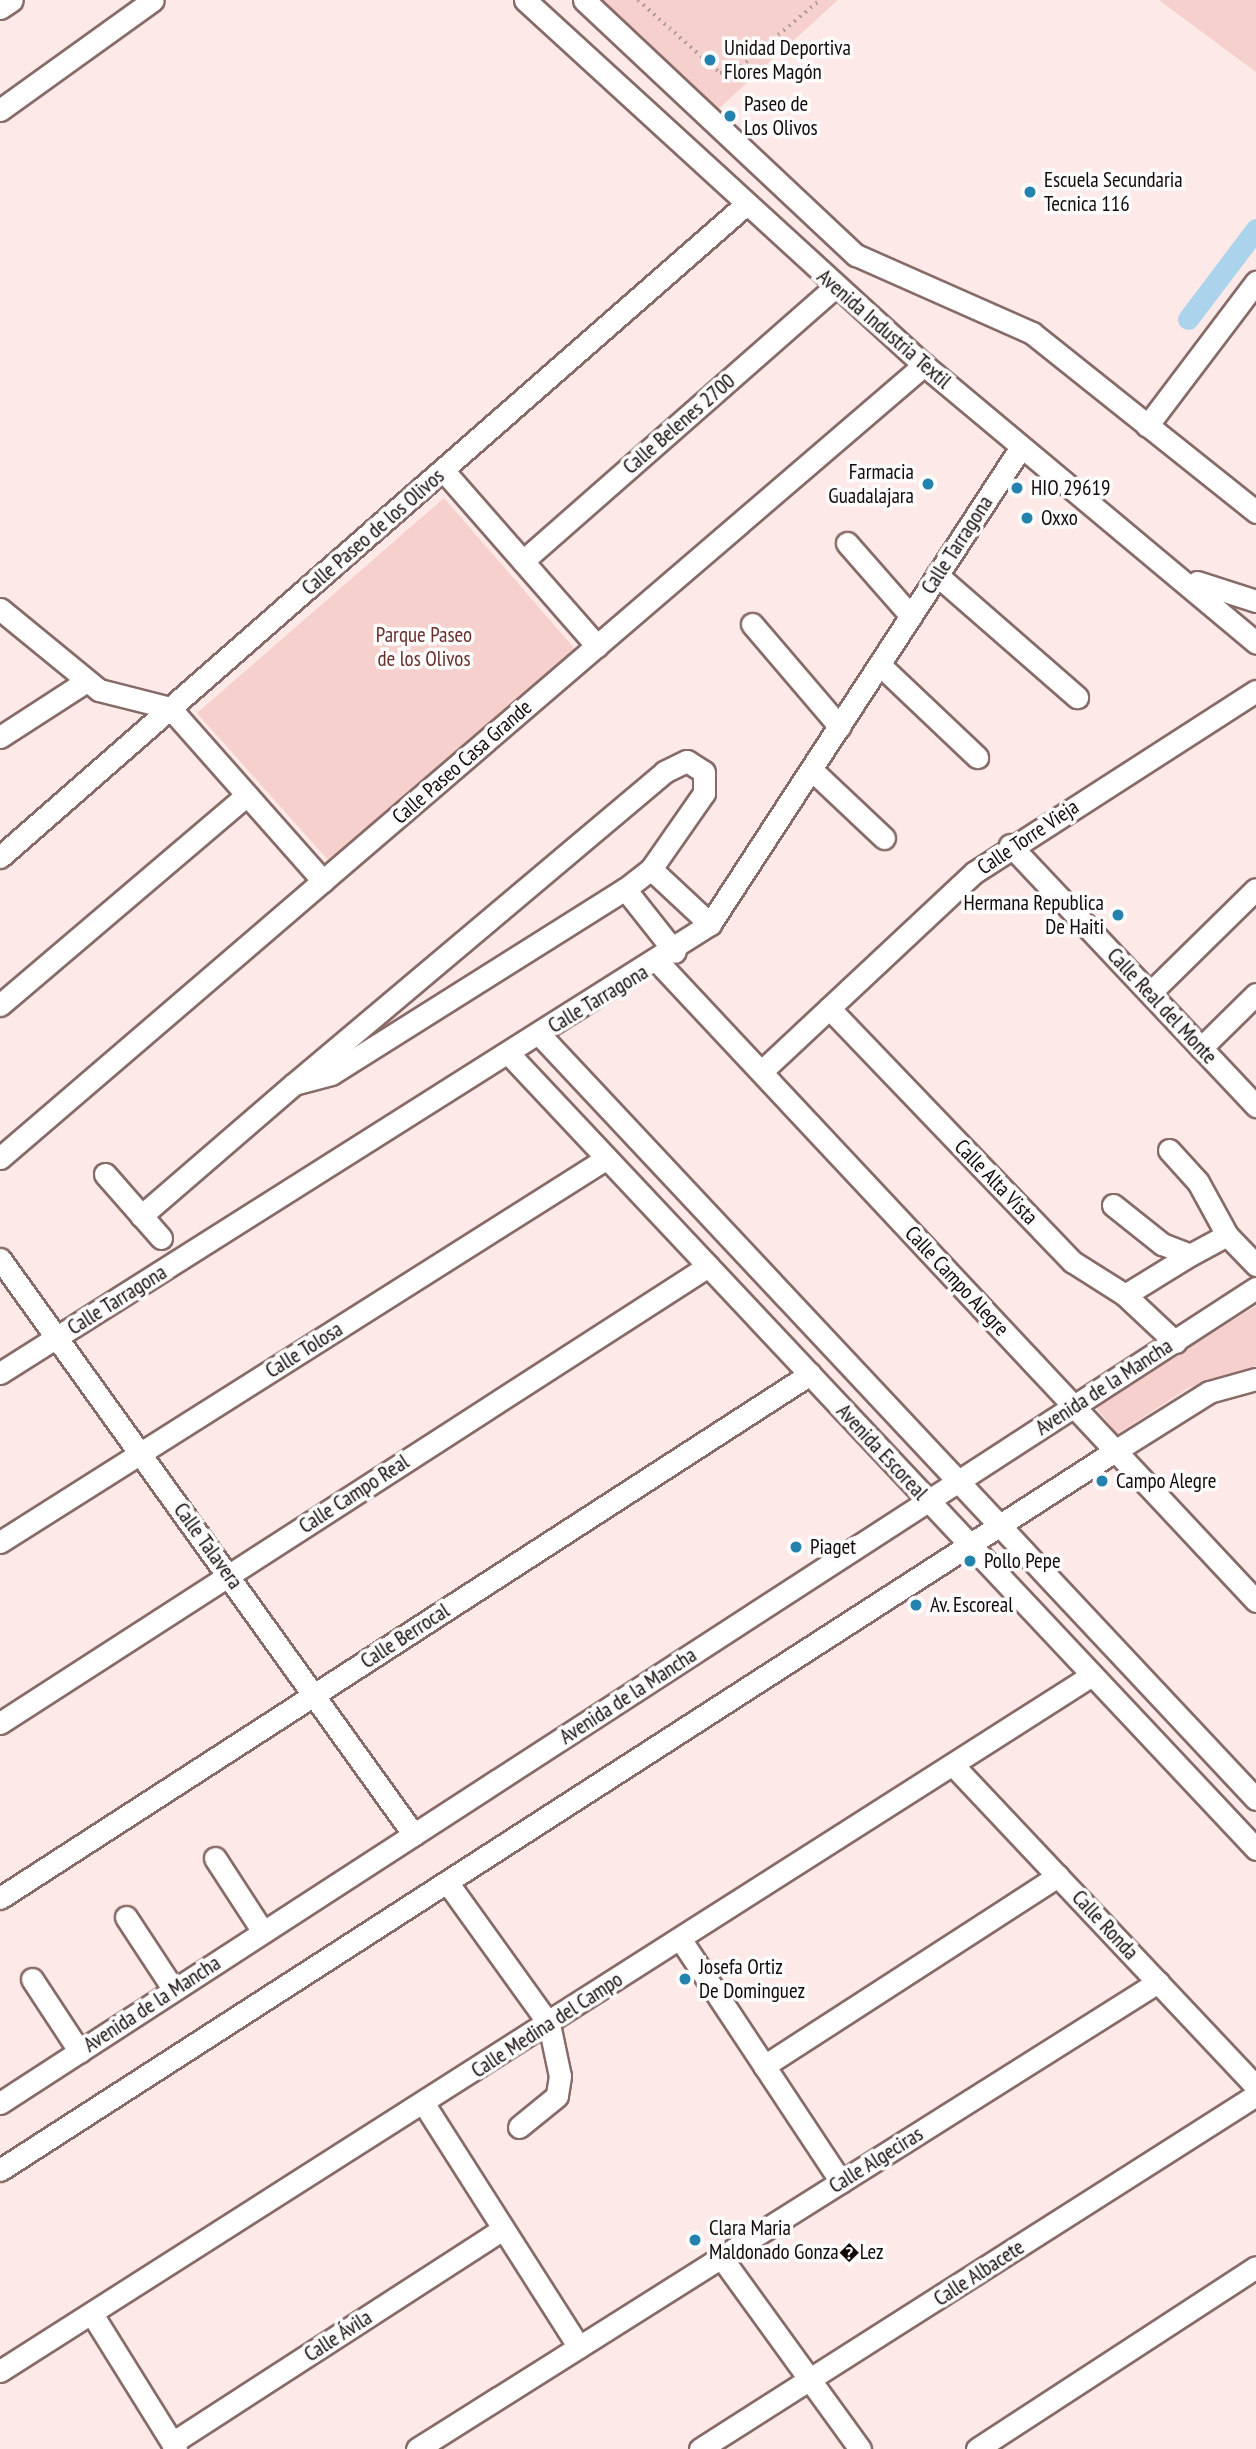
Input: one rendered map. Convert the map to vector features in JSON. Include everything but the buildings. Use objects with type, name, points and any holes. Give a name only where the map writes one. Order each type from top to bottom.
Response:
[{"type":"street","points":[[0,8],[12,0]]},
{"type":"street","points":[[0,110],[153,0]]},
{"type":"street","name":"Avenida Industria Textil","points":[[525,0],[744,206],[835,287],[1021,446],[1179,574],[1256,643]]},
{"type":"street","name":"Avenida Industria Textil","points":[[584,0],[800,206],[872,265],[1032,333],[1256,512]]},
{"type":"street","name":"Calle Paseo de los Olivos","points":[[0,857],[744,206]]},
{"type":"street","points":[[768,228],[800,206]]},
{"type":"street","points":[[1147,426],[1256,282]]},
{"type":"street","name":"Calle Belenes 2700","points":[[523,561],[835,287]]},
{"type":"street","name":"Calle Paseo Casa Grande","points":[[0,1158],[924,365]]},
{"type":"street","name":"Calle Tarragona","points":[[0,1373],[666,957],[710,924],[813,770],[1021,446]]},
{"type":"street","points":[[443,470],[597,646]]},
{"type":"street","points":[[847,543],[911,616]]},
{"type":"street","points":[[1179,574],[1256,601]]},
{"type":"street","points":[[937,575],[1077,696]]},
{"type":"street","points":[[0,609],[85,682],[170,708],[323,881]]},
{"type":"street","points":[[752,624],[840,727]]},
{"type":"street","points":[[880,665],[977,757]]},
{"type":"street","points":[[0,737],[85,682]]},
{"type":"street","name":"Calle Torre Vieja","points":[[762,1071],[1010,845],[1256,691]]},
{"type":"street","points":[[141,1216],[293,1084],[664,772],[680,762],[693,763],[704,772],[704,793],[651,869],[625,889],[331,1074],[293,1084]]},
{"type":"street","points":[[813,770],[884,838]]},
{"type":"street","points":[[0,1005],[247,795]]},
{"type":"street","name":"Calle Real del Monte","points":[[1010,845],[1256,1106]]},
{"type":"street","points":[[651,869],[710,924]]},
{"type":"street","name":"Calle Campo Alegre","points":[[625,889],[666,957],[762,1071],[1256,1601]]},
{"type":"street","points":[[1150,993],[1256,889]]},
{"type":"street","points":[[1201,1048],[1256,994]]},
{"type":"street","points":[[397,997],[414,1021]]},
{"type":"street","name":"Calle Alta Vista","points":[[829,1008],[1073,1262],[1125,1295],[1175,1342]]},
{"type":"street","name":"Avenida Escoreal","points":[[540,1035],[1256,1799]]},
{"type":"street","name":"Avenida Escoreal","points":[[509,1054],[1256,1849]]},
{"type":"street","points":[[1169,1150],[1205,1192],[1227,1235],[1256,1265]]},
{"type":"street","name":"Calle Tolosa","points":[[0,1542],[607,1158]]},
{"type":"street","points":[[105,1174],[162,1238]]},
{"type":"street","points":[[1113,1205],[1162,1244],[1190,1255]]},
{"type":"street","points":[[1125,1295],[1227,1235]]},
{"type":"street","name":"Calle Talavera","points":[[0,1259],[59,1337],[414,1835]]},
{"type":"street","name":"Calle Campo Real","points":[[0,1723],[708,1266]]},
{"type":"street","name":"Avenida de la Mancha","points":[[0,2103],[1256,1288]]},
{"type":"street","name":"Calle Berrocal","points":[[0,1898],[810,1374]]},
{"type":"street","points":[[0,2170],[1115,1451],[1209,1392],[1256,1379]]},
{"type":"street","name":"Calle Medina del Campo","points":[[0,2371],[424,2104],[1092,1675]]},
{"type":"street","name":"Calle Ronda","points":[[953,1765],[1256,2086]]},
{"type":"street","points":[[215,1858],[263,1932]]},
{"type":"street","points":[[764,2066],[1058,1876]]},
{"type":"street","points":[[447,1882],[549,2024],[560,2076],[557,2096],[519,2127]]},
{"type":"street","points":[[126,1917],[174,1990]]},
{"type":"street","points":[[681,1940],[841,2182]]},
{"type":"street","points":[[32,1979],[80,2052]]},
{"type":"street","name":"Calle Algeciras","points":[[417,2449],[1158,1982]]},
{"type":"street","name":"Calle Albacete","points":[[701,2449],[811,2382],[1256,2095]]},
{"type":"street","points":[[424,2104],[579,2347]]},
{"type":"street","name":"Calle Ávila","points":[[174,2446],[503,2229]]},
{"type":"street","points":[[721,2258],[860,2449]]},
{"type":"street","points":[[977,2449],[1256,2267]]},
{"type":"street","points":[[92,2314],[174,2446]]},
{"type":"path","points":[[638,0],[720,73],[735,71],[820,0]]},
{"type":"green space","name":"Unidad Deportiva Flores Magón","points":[[590,0],[838,0],[706,120]]},
{"type":"green space","points":[[1159,0],[1256,0],[1256,72]]},
{"type":"green space","name":"Parque Paseo de los Olivos","points":[[444,498],[575,649],[328,860],[197,713]]},
{"type":"green space","points":[[1256,1306],[1256,1366],[1188,1388],[1117,1434],[1095,1406]]},
{"type":"waterway","points":[[1188,319],[1256,229]]},
{"type":"place","name":"Unidad Deportiva Flores Magón","points":[[710,60]]},
{"type":"place","name":"Paseo de Los Olivos","points":[[730,116]]},
{"type":"place","name":"Escuela Secundaria Tecnica 116","points":[[1030,192]]},
{"type":"place","name":"Farmacia Guadalajara","points":[[928,484]]},
{"type":"place","name":"HIO 29619","points":[[1017,488]]},
{"type":"place","name":"Oxxo","points":[[1027,518]]},
{"type":"place","name":"Hermana Republica De Haiti","points":[[1118,915]]},
{"type":"place","name":"Campo Alegre","points":[[1102,1481]]},
{"type":"place","name":"Piaget","points":[[796,1547]]},
{"type":"place","name":"Pollo Pepe","points":[[970,1561]]},
{"type":"place","name":"Av. Escoreal","points":[[916,1605]]},
{"type":"place","name":"Josefa Ortiz De Dominguez","points":[[685,1979]]},
{"type":"place","name":"Clara Maria Maldonado Gonza�Lez","points":[[695,2240]]}]
